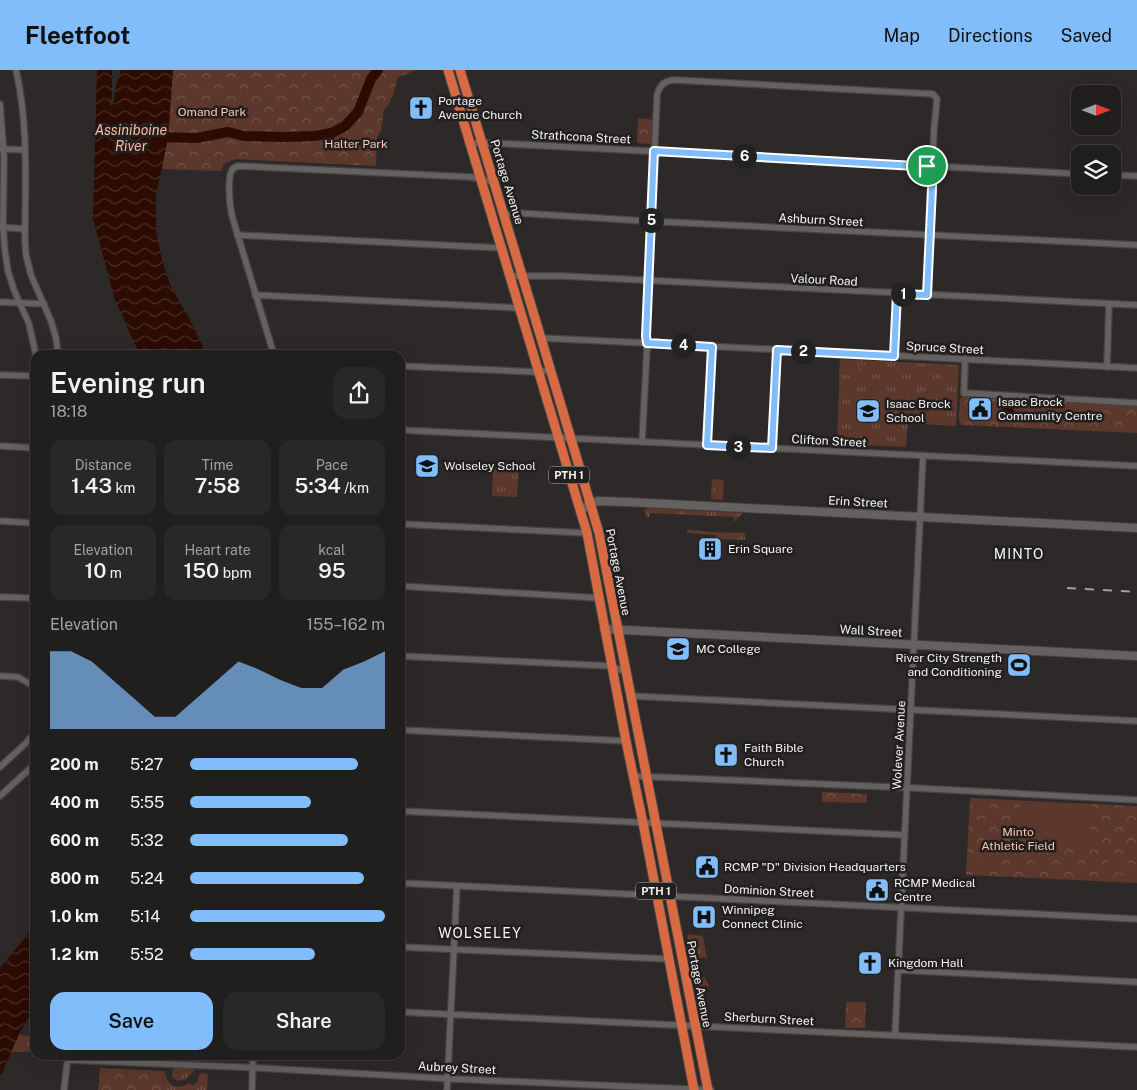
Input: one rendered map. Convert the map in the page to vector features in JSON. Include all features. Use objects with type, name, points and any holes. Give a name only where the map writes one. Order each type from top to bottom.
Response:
[{"type":"highway","name":"Portage Avenue","points":[[448,70],[587,533],[611,666],[694,1090]]},
{"type":"highway","name":"Portage Avenue","points":[[460,70],[599,533],[708,1090]]},
{"type":"main road","name":"Erin Street","points":[[580,511],[598,501],[1137,528]]},
{"type":"main road","name":"Wall Street","points":[[604,629],[1137,656]]},
{"type":"street","points":[[16,70],[22,106],[25,150],[26,250],[33,282],[53,328],[57,350]]},
{"type":"street","points":[[642,442],[657,96],[662,84],[669,80],[933,94],[937,99],[927,295]]},
{"type":"street","points":[[0,104],[2,227],[5,251],[8,271],[32,334],[35,350]]},
{"type":"street","name":"Strathcona Street","points":[[470,143],[1071,174]]},
{"type":"street","points":[[2,149],[25,150]]},
{"type":"street","points":[[272,350],[232,216],[230,177],[232,169],[239,166],[306,168],[470,177],[494,182]]},
{"type":"street","points":[[1121,175],[1137,176]]},
{"type":"street","name":"Ashburn Street","points":[[504,214],[1137,245]]},
{"type":"street","points":[[2,227],[25,229]]},
{"type":"street","points":[[237,235],[501,248]]},
{"type":"street","name":"Valour Road","points":[[510,276],[522,275],[1137,305]]},
{"type":"street","points":[[894,356],[897,294]]},
{"type":"street","points":[[255,295],[519,308]]},
{"type":"street","points":[[0,302],[44,304]]},
{"type":"street","points":[[1107,367],[1109,304]]},
{"type":"street","name":"Spruce Street","points":[[542,338],[1137,368]]},
{"type":"street","points":[[707,445],[712,347]]},
{"type":"street","points":[[772,448],[777,350]]},
{"type":"street","points":[[966,359],[964,393],[1137,403]]},
{"type":"street","points":[[405,366],[538,372],[551,370]]},
{"type":"street","points":[[0,374],[30,376]]},
{"type":"street","name":"Clifton Street","points":[[405,430],[1137,466]]},
{"type":"street","points":[[0,446],[30,448]]},
{"type":"street","name":"Wolever Avenue","points":[[895,1035],[922,456]]},
{"type":"street","points":[[0,521],[30,523]]},
{"type":"street","points":[[405,524],[587,533]]},
{"type":"street","points":[[405,586],[598,598]]},
{"type":"street","points":[[0,597],[30,598]]},
{"type":"street","points":[[405,656],[611,666],[626,672]]},
{"type":"street","points":[[0,676],[18,677],[30,683]]},
{"type":"street","points":[[631,696],[1137,721]]},
{"type":"street","points":[[405,730],[626,742]]},
{"type":"street","points":[[0,766],[30,738]]},
{"type":"street","points":[[0,796],[30,769]]},
{"type":"street","points":[[633,776],[1137,800]]},
{"type":"street","points":[[405,811],[904,835]]},
{"type":"street","name":"Dominion Street","points":[[405,883],[1137,919]]},
{"type":"street","points":[[447,1090],[457,886]]},
{"type":"street","points":[[405,947],[668,959]]},
{"type":"street","points":[[898,970],[1137,982]]},
{"type":"street","name":"Sherburn Street","points":[[405,1012],[1137,1047]]},
{"type":"street","points":[[64,1090],[64,1078],[69,1060]]},
{"type":"street","name":"Aubrey Street","points":[[125,1060],[712,1090]]},
{"type":"street","points":[[252,1090],[253,1060]]},
{"type":"green space","name":"Omand Park","points":[[173,70],[373,70],[369,76],[364,95],[353,115],[343,124],[331,130],[304,134],[247,133],[247,139],[301,139],[325,137],[347,126],[355,119],[364,106],[375,80],[382,70],[417,70],[398,77],[393,95],[384,110],[381,131],[377,137],[376,166],[236,159],[223,165],[222,171],[162,169],[168,138]]},
{"type":"green space","points":[[307,70],[333,70],[334,87],[305,83]]},
{"type":"green space","points":[[638,118],[652,120],[651,144],[637,143]]},
{"type":"green space","points":[[840,359],[959,365],[956,426],[908,423],[906,447],[837,444]]},
{"type":"green space","points":[[842,361],[852,361],[854,363],[854,366],[846,375],[842,375],[839,372]]},
{"type":"green space","points":[[860,365],[870,365],[871,373],[858,372]]},
{"type":"green space","points":[[964,396],[1137,406],[1137,433],[961,425],[959,419],[960,398]]},
{"type":"green space","points":[[493,468],[519,469],[517,497],[492,496]]},
{"type":"green space","points":[[712,479],[724,480],[723,500],[711,499]]},
{"type":"green space","points":[[647,508],[742,514],[734,522],[734,517],[650,513],[649,518],[646,517],[644,510]]},
{"type":"green space","points":[[687,529],[745,533],[745,540],[716,539],[716,535],[687,533]]},
{"type":"green space","points":[[822,792],[867,794],[867,803],[822,802]]},
{"type":"green space","name":"Minto Athletic Field","points":[[970,798],[1137,806],[1137,883],[966,875]]},
{"type":"green space","points":[[1020,802],[1092,805],[1090,844],[1018,841]]},
{"type":"green space","points":[[990,849],[996,854],[994,867],[978,866],[979,850]]},
{"type":"green space","points":[[1111,855],[1127,856],[1127,873],[1110,872],[1108,866],[1109,859]]},
{"type":"green space","points":[[687,934],[703,936],[707,959],[703,957],[696,961],[694,966],[698,973],[696,977],[695,977]]},
{"type":"green space","points":[[700,976],[704,977],[710,986],[697,987],[695,980]]},
{"type":"green space","points":[[846,1002],[866,1002],[865,1028],[845,1028]]},
{"type":"green space","points":[[19,1034],[30,1037],[30,1052],[11,1052]]},
{"type":"green space","points":[[100,1068],[164,1071],[163,1090],[98,1090]]},
{"type":"green space","points":[[195,1068],[195,1070],[186,1079],[178,1081],[173,1078],[172,1072],[173,1069]]},
{"type":"green space","points":[[164,1071],[170,1084],[177,1087],[190,1083],[192,1086],[198,1081],[201,1073],[208,1074],[207,1090],[163,1090]]},
{"type":"water","name":"Assiniboine River","points":[[97,70],[112,70],[111,106],[121,70],[173,70],[168,138],[156,196],[156,231],[162,260],[171,287],[205,350],[138,350],[115,300],[93,219]]},
{"type":"water","points":[[1003,405],[1013,409],[1015,413],[1013,417],[1005,418]]},
{"type":"water","points":[[30,932],[30,1016],[19,1034],[0,1078],[0,968]]},
{"type":"waterway","points":[[155,137],[197,138],[228,132],[244,136],[283,137],[314,136],[332,133],[345,126],[358,112],[371,79],[378,70]]},
{"type":"railway","points":[[1067,588],[1137,592]]},
{"type":"place","name":"Portage Avenue Church","points":[[421,108]]},
{"type":"place","name":"Isaac Brock Community Centre","points":[[980,409]]},
{"type":"place","name":"Isaac Brock School","points":[[868,411]]},
{"type":"place","name":"Wolseley School","points":[[427,466]]},
{"type":"place","name":"Erin Square","points":[[710,549]]},
{"type":"place","name":"MC College","points":[[678,649]]},
{"type":"place","name":"River City Strength and Conditioning","points":[[1019,665]]},
{"type":"place","name":"Faith Bible Church","points":[[726,755]]},
{"type":"place","name":"RCMP \"D\" Division Headquarters","points":[[707,867]]},
{"type":"place","name":"RCMP Medical Centre","points":[[877,890]]},
{"type":"place","name":"Winnipeg Connect Clinic","points":[[704,917]]},
{"type":"place","name":"Kingdom Hall","points":[[870,963]]},
{"type":"district","name":"MINTO","points":[[1019,554]]},
{"type":"district","name":"WOLSELEY","points":[[480,933]]},
{"type":"route","points":[[654,151],[927,166],[933,167],[927,295],[897,294],[894,356],[777,350],[772,448],[707,445],[712,347],[647,343],[654,151]]},
{"type":"park label","name":"Halter Park","points":[[356,144]]}]
